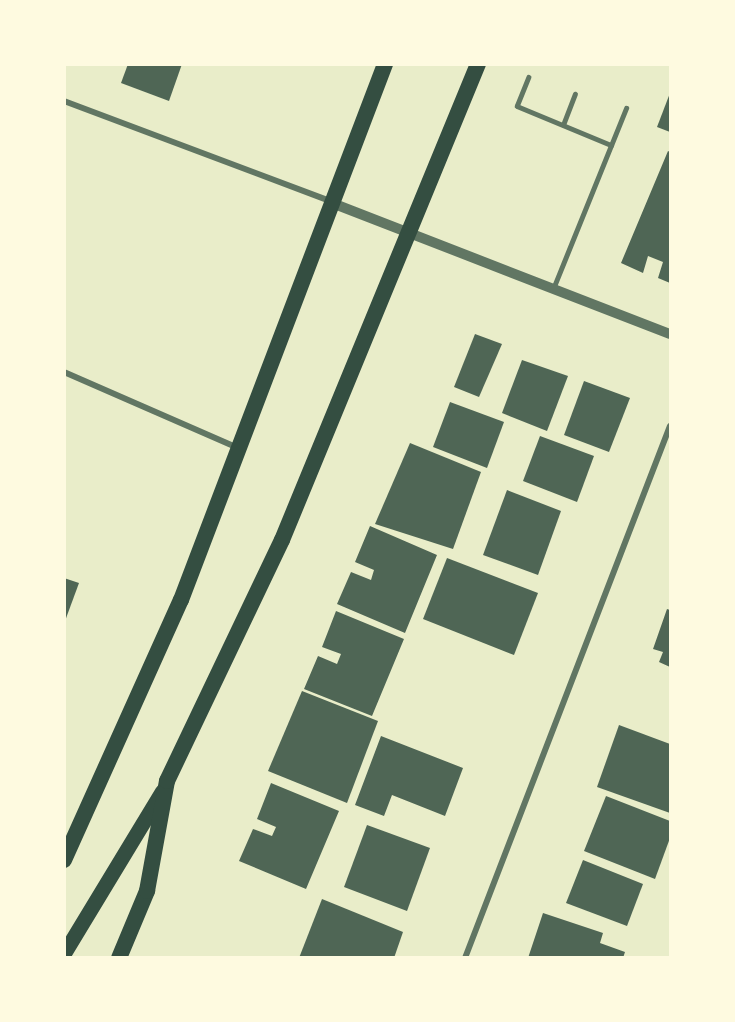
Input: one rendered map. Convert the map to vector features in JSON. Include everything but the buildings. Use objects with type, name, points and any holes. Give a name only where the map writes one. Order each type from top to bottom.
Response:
[{"type":"highway","points":[[64,860],[181,600],[385,64]]},
{"type":"highway","points":[[119,957],[147,891],[167,782],[277,550],[411,233],[478,64]]},
{"type":"main road","points":[[64,953],[119,870],[167,782]]},
{"type":"street","points":[[64,101],[333,202],[670,334]]},
{"type":"street","points":[[64,372],[238,448]]},
{"type":"street","points":[[465,957],[670,426]]},
{"type":"lane","points":[[529,77],[517,106],[611,145]]},
{"type":"lane","points":[[563,125],[575,93]]},
{"type":"lane","points":[[553,289],[626,108]]}]
